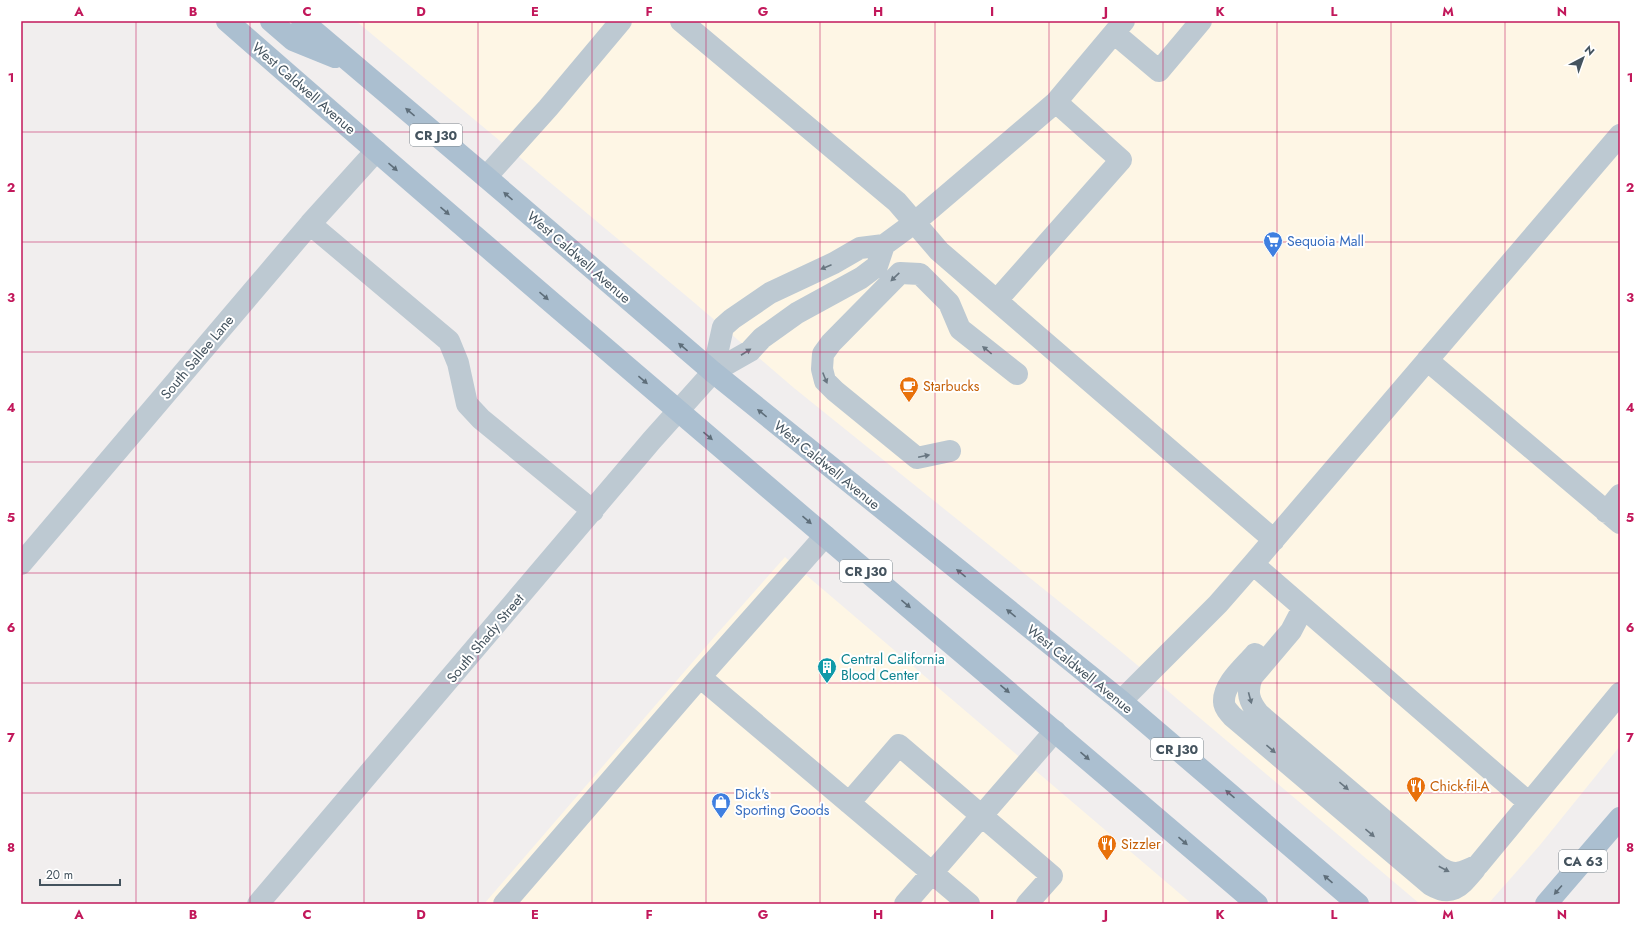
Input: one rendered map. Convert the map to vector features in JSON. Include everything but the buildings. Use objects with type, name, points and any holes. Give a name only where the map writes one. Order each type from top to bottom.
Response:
[{"type":"main road","name":"West Caldwell Avenue","points":[[227,21],[678,411],[1257,904]]},
{"type":"main road","points":[[271,21],[293,40],[354,65]]},
{"type":"main road","name":"West Caldwell Avenue","points":[[302,21],[713,372],[1121,702],[1358,904]]},
{"type":"main road","name":"CA 63","points":[[1546,904],[1620,818]]},
{"type":"street","points":[[486,177],[548,108],[621,21]]},
{"type":"street","points":[[681,21],[897,202],[939,251],[1274,540]]},
{"type":"street","points":[[713,372],[723,327],[770,293],[834,263],[860,248],[884,245],[914,222],[1056,102],[1119,27],[1159,71],[1202,21]]},
{"type":"street","points":[[997,300],[1121,160],[1056,102]]},
{"type":"street","points":[[1121,702],[1218,604],[1620,135]]},
{"type":"street","name":"South Sallee Lane","points":[[21,564],[310,224],[376,151]]},
{"type":"street","points":[[310,224],[449,341],[458,363],[467,404],[476,414],[594,511]]},
{"type":"street","points":[[713,372],[750,351],[762,338],[797,312],[861,278],[877,266],[884,245]]},
{"type":"street","points":[[950,450],[917,458],[835,391],[825,381],[822,369],[823,354],[831,343],[900,272],[920,274],[949,303],[960,329],[1017,374]]},
{"type":"street","points":[[1427,360],[1615,510]]},
{"type":"street","name":"South Shady Street","points":[[258,904],[678,411],[713,372]]},
{"type":"street","points":[[504,904],[700,677],[825,536]]},
{"type":"street","points":[[1253,564],[1529,803]]},
{"type":"street","points":[[1303,608],[1291,631],[1252,677],[1249,684],[1248,694],[1251,704],[1259,714],[1439,867],[1456,874],[1465,872],[1478,865],[1620,693]]},
{"type":"street","points":[[700,677],[969,904]]},
{"type":"street","points":[[906,904],[1055,731]]},
{"type":"street","points":[[849,803],[899,745],[1052,876],[1027,904]]},
{"type":"shaded area","points":[[356,21],[1620,21],[1620,746],[1540,845],[1488,904],[1420,904],[1117,648],[794,388],[690,299]]},
{"type":"shaded area","points":[[785,557],[1192,904],[484,904]]},
{"type":"place","name":"Sequoia Mall","points":[[1273,258]]},
{"type":"place","name":"Starbucks","points":[[909,403]]},
{"type":"place","name":"Central California Blood Center","points":[[827,684]]},
{"type":"place","name":"Chick-fil-A","points":[[1416,803]]},
{"type":"place","name":"Dick's Sporting Goods","points":[[721,819]]},
{"type":"place","name":"Sizzler","points":[[1107,861]]}]
